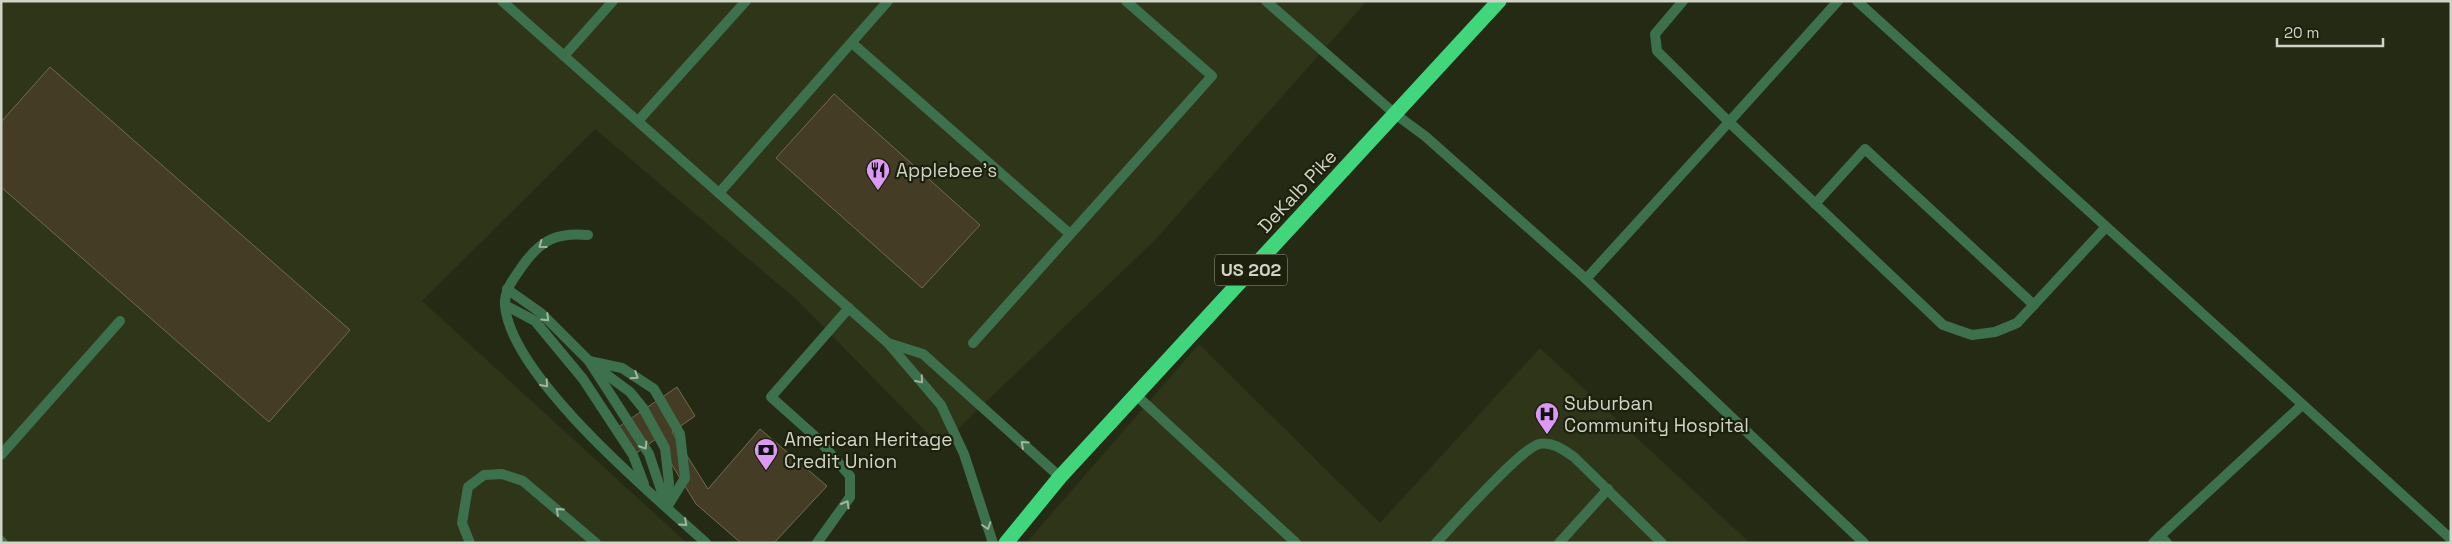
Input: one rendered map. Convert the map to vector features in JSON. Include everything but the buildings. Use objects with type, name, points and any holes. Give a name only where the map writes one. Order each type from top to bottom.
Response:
[{"type":"highway","name":"DeKalb Pike","points":[[1006,543],[1060,477],[1499,1]]},
{"type":"street","points":[[502,1],[888,343],[941,406],[964,454],[993,543]]},
{"type":"street","points":[[564,56],[613,1]]},
{"type":"street","points":[[638,121],[746,1]]},
{"type":"street","points":[[720,194],[888,1]]},
{"type":"street","points":[[973,343],[1212,76],[1126,1]]},
{"type":"street","points":[[1683,1],[1654,34],[1657,51],[1942,325],[1972,334],[1995,332],[2017,323],[2106,227]]},
{"type":"street","points":[[1586,279],[1838,1]]},
{"type":"street","points":[[1857,1],[2451,538]]},
{"type":"street","points":[[1271,3],[1395,114],[1425,136],[1586,279],[1864,543]]},
{"type":"street","points":[[852,43],[1070,234]]},
{"type":"street","points":[[1815,204],[1865,149],[2034,305]]},
{"type":"street","points":[[588,235],[554,236],[532,252],[507,289],[505,305],[510,330],[530,366],[588,434],[706,543]]},
{"type":"street","points":[[507,289],[541,313],[589,361],[630,392],[643,408],[665,448],[669,483],[667,508]]},
{"type":"street","points":[[505,305],[535,321],[583,379],[633,455],[645,487]]},
{"type":"street","points":[[817,543],[850,497],[850,476],[818,439],[771,396],[849,308]]},
{"type":"street","points":[[1,456],[120,321]]},
{"type":"street","points":[[888,343],[924,354],[1060,477]]},
{"type":"street","points":[[589,361],[649,454],[667,508]]},
{"type":"street","points":[[589,361],[622,368],[654,389],[680,434],[685,478],[667,508]]},
{"type":"street","points":[[1136,395],[1296,543]]},
{"type":"street","points":[[2160,540],[2302,405]]},
{"type":"street","points":[[1436,543],[1518,458],[1539,444],[1558,446],[1574,457],[1662,543]]},
{"type":"street","points":[[470,543],[462,523],[468,487],[484,475],[502,474],[523,481],[596,543]]},
{"type":"street","points":[[1559,543],[1608,489]]},
{"type":"shaded area","points":[[1,1],[1367,1],[1155,240],[940,446],[797,300],[595,129],[422,301],[687,543],[1,543]]},
{"type":"shaded area","name":"Suburban Community Hospital","points":[[1199,344],[1380,523],[1540,348],[1750,543],[1026,543]]},
{"type":"place","name":"Applebee's","points":[[878,191]]},
{"type":"place","name":"Suburban Community Hospital","points":[[1547,435]]},
{"type":"place","name":"American Heritage Credit Union","points":[[766,471]]}]
